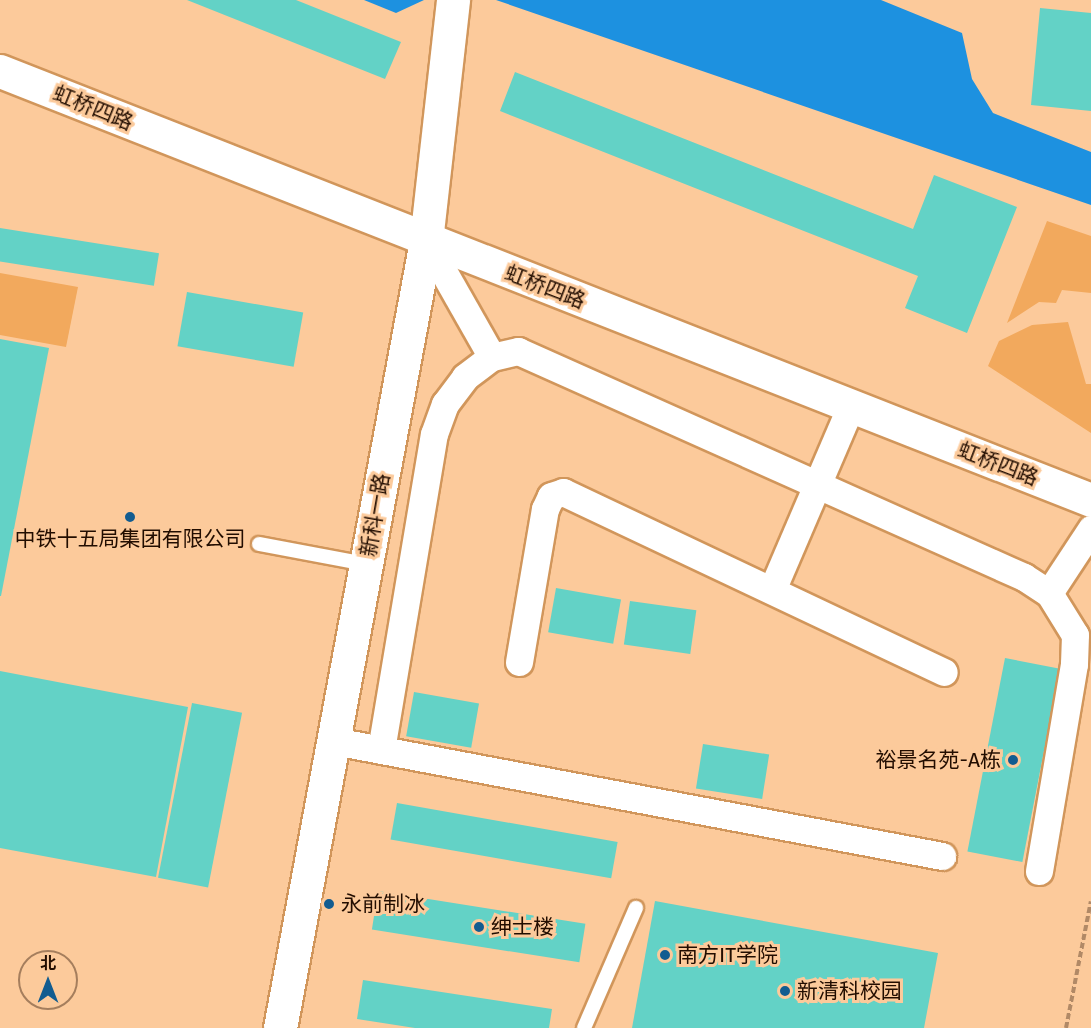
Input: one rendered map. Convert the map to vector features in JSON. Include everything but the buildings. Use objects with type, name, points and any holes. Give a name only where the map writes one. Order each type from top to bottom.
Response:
[{"type":"street","name":"新科一路","points":[[280,1028],[426,241],[453,7]]},
{"type":"street","name":"虹桥四路","points":[[0,70],[426,241],[1091,500]]},
{"type":"street","points":[[426,241],[492,357]]},
{"type":"street","points":[[381,750],[434,434],[445,404],[465,377],[492,357],[518,351],[1024,577],[1049,593],[1075,635],[1074,664],[1039,871]]},
{"type":"street","points":[[772,590],[851,406]]},
{"type":"street","points":[[519,662],[544,509],[551,496],[563,492],[944,672]]},
{"type":"street","points":[[1049,593],[1091,529]]},
{"type":"street","points":[[334,741],[942,856]]},
{"type":"lane","points":[[259,544],[366,564]]},
{"type":"lane","points":[[584,1028],[636,908]]},
{"type":"path","points":[[1066,1028],[1091,901]]},
{"type":"shaded area","points":[[1047,221],[1091,236],[1091,293],[1062,290],[1056,303],[1039,302],[1007,323]]},
{"type":"shaded area","points":[[0,273],[78,287],[66,347],[0,335]]},
{"type":"shaded area","points":[[1068,322],[1086,384],[1091,384],[1091,433],[988,366],[999,341],[1032,325]]},
{"type":"water","points":[[364,0],[424,0],[396,13]]},
{"type":"water","points":[[496,0],[881,0],[962,33],[972,79],[993,113],[1091,152],[1091,205]]},
{"type":"place","name":"中铁十五局集团有限公司","points":[[130,517]]},
{"type":"place","name":"裕景名苑-A栋","points":[[1013,760]]},
{"type":"place","name":"永前制冰","points":[[329,904]]},
{"type":"place","name":"绅士楼","points":[[479,927]]},
{"type":"place","name":"南方IT学院","points":[[665,955]]},
{"type":"place","name":"新清科校园","points":[[785,991]]}]
